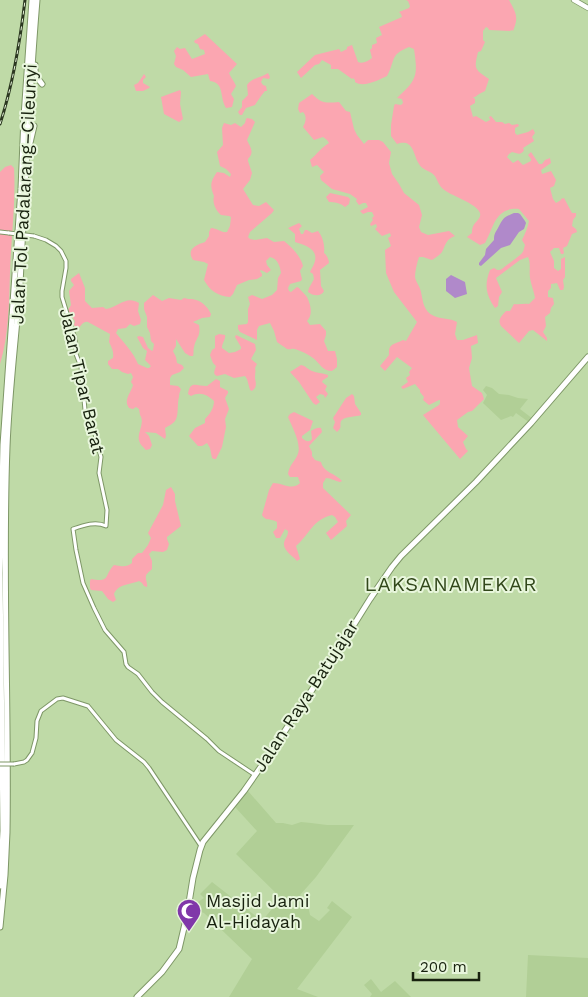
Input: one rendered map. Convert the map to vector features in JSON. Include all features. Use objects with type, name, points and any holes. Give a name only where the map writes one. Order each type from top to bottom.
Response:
[{"type":"highway","name":"Jalan Tol Padalarang–Cileunyi","points":[[0,886],[3,831],[0,573],[4,422],[32,0]]},
{"type":"highway","name":"Jalan Tol Padalarang–Cileunyi","points":[[0,927],[7,832],[7,446],[20,285],[29,102],[37,0]]},
{"type":"highway","points":[[34,33],[36,40],[35,72],[36,77],[42,84]]},
{"type":"highway","points":[[26,174],[30,140],[34,126]]},
{"type":"highway","name":"Jalan Raya Batujajar","points":[[137,997],[162,972],[179,951],[201,846],[281,738],[392,567],[532,423],[588,356]]},
{"type":"main road","points":[[574,0],[588,8]]},
{"type":"street","name":"Jalan Tipar Barat","points":[[0,232],[40,237],[50,242],[66,258],[62,297],[81,367],[85,410],[94,430],[101,457],[99,473],[108,521],[106,526],[99,523],[83,525],[73,529],[82,582],[85,589],[105,630],[124,652],[128,667],[138,674],[162,702],[219,751],[255,775]]},
{"type":"street","points":[[0,764],[24,762],[31,756],[41,711],[57,699],[68,699],[86,705],[116,740],[144,762],[201,846]]},
{"type":"shaded area","points":[[406,0],[509,0],[515,12],[516,22],[513,31],[489,30],[486,27],[483,31],[483,40],[485,42],[481,51],[478,52],[476,68],[489,79],[485,91],[473,97],[475,103],[470,106],[473,117],[476,116],[486,122],[490,120],[489,117],[491,116],[496,122],[512,125],[518,124],[519,126],[515,128],[517,135],[533,129],[535,133],[532,137],[534,141],[523,148],[522,153],[512,152],[507,157],[513,163],[518,160],[523,165],[531,161],[528,155],[531,152],[539,164],[550,158],[551,163],[541,170],[542,174],[551,171],[556,180],[554,186],[550,188],[553,199],[556,203],[564,198],[572,213],[576,213],[572,226],[577,232],[572,234],[567,246],[563,248],[564,253],[561,254],[559,248],[554,248],[550,252],[554,261],[554,268],[558,271],[561,269],[561,259],[565,257],[565,277],[563,280],[563,290],[560,290],[557,283],[551,284],[551,288],[548,291],[548,297],[553,298],[554,304],[550,313],[545,317],[546,326],[543,332],[547,341],[533,330],[529,331],[519,343],[500,324],[502,316],[506,311],[510,311],[514,304],[529,304],[535,298],[530,278],[528,257],[520,260],[496,278],[502,292],[499,297],[498,306],[495,308],[487,290],[490,270],[494,268],[502,269],[523,252],[525,245],[522,240],[529,221],[519,209],[511,209],[505,211],[496,219],[485,243],[480,245],[467,237],[472,233],[473,226],[479,218],[480,213],[478,209],[442,188],[434,175],[420,166],[410,146],[405,143],[397,144],[391,136],[394,106],[395,104],[401,105],[403,103],[402,99],[397,98],[409,87],[416,72],[414,49],[409,47],[398,53],[387,76],[367,84],[355,82],[353,78],[338,69],[331,69],[331,65],[322,60],[301,78],[297,72],[315,55],[339,49],[341,52],[352,45],[358,62],[364,62],[372,58],[370,50],[372,45],[377,43],[376,38],[382,35],[379,27],[402,17],[399,12],[410,6]]},
{"type":"shaded area","points":[[205,34],[237,64],[229,73],[236,86],[231,94],[234,99],[232,107],[226,108],[220,87],[215,82],[210,81],[208,74],[191,77],[174,64],[176,56],[174,51],[177,47],[180,49],[185,48],[192,59],[205,54],[204,50],[200,49],[194,41]]},
{"type":"shaded area","points":[[268,73],[269,79],[263,78],[261,82],[266,86],[267,91],[265,91],[255,105],[246,108],[242,115],[240,115],[238,112],[242,107],[242,101],[248,95],[247,85],[252,80]]},
{"type":"shaded area","points":[[144,74],[146,77],[143,83],[150,87],[143,91],[136,91],[134,85],[138,83]]},
{"type":"shaded area","points":[[180,90],[183,119],[179,122],[164,114],[161,97]]},
{"type":"shaded area","points":[[312,94],[324,102],[339,102],[346,111],[350,112],[354,129],[364,144],[368,140],[379,140],[391,152],[389,163],[392,174],[404,193],[419,205],[422,215],[419,227],[421,232],[428,235],[449,231],[455,236],[448,240],[441,253],[432,260],[419,257],[415,277],[424,306],[430,314],[457,322],[455,334],[457,340],[477,335],[478,343],[471,346],[472,358],[469,368],[472,386],[482,393],[484,399],[472,411],[457,420],[458,427],[468,436],[463,442],[468,451],[460,459],[423,415],[439,405],[440,400],[429,405],[423,400],[424,397],[415,384],[403,389],[401,387],[408,382],[406,378],[410,375],[409,372],[412,368],[397,357],[385,371],[380,366],[389,355],[389,348],[403,340],[406,341],[417,322],[394,292],[386,273],[385,250],[391,246],[388,238],[391,236],[390,233],[382,236],[375,229],[377,227],[376,224],[371,226],[370,224],[374,216],[372,212],[363,214],[360,211],[368,207],[366,203],[359,205],[356,201],[357,199],[350,194],[332,189],[321,180],[320,176],[324,172],[317,165],[312,167],[310,160],[329,143],[323,137],[314,140],[303,127],[306,117],[298,109],[299,103]]},
{"type":"shaded area","points":[[247,118],[255,122],[247,140],[251,150],[248,161],[252,173],[250,180],[243,189],[253,205],[259,206],[266,202],[274,210],[250,232],[248,237],[255,240],[267,238],[274,242],[284,241],[298,256],[303,266],[300,271],[302,279],[290,284],[288,288],[291,292],[297,287],[307,297],[311,310],[307,321],[310,325],[320,324],[326,331],[324,341],[328,351],[335,351],[337,359],[337,367],[332,371],[323,368],[307,354],[295,349],[287,349],[277,342],[270,323],[259,326],[257,340],[240,332],[238,329],[238,325],[247,324],[248,322],[250,304],[248,297],[252,295],[262,299],[272,295],[277,290],[278,278],[281,273],[275,259],[270,257],[266,261],[271,270],[267,273],[261,270],[262,276],[237,285],[230,297],[218,294],[209,287],[204,280],[208,264],[193,260],[191,256],[191,250],[205,242],[211,228],[227,232],[230,226],[231,217],[221,215],[215,207],[211,184],[217,172],[224,173],[230,177],[231,174],[220,166],[217,152],[223,145],[222,128],[224,123],[231,125],[235,123],[241,127]]},
{"type":"shaded area","points":[[11,165],[14,168],[14,194],[9,307],[7,330],[0,364],[0,172],[5,167]]},
{"type":"shaded area","points":[[330,193],[348,197],[350,199],[349,204],[345,207],[329,202],[326,197]]},
{"type":"shaded area","points":[[514,213],[520,214],[525,221],[524,229],[519,232],[510,245],[501,248],[481,266],[479,265],[503,220]]},
{"type":"shaded area","points":[[299,223],[302,226],[299,229],[301,234],[305,230],[312,233],[318,231],[323,242],[324,253],[329,260],[329,263],[320,270],[321,286],[324,291],[319,295],[308,292],[314,279],[313,274],[310,272],[314,264],[315,255],[310,248],[295,242],[295,234],[288,228]]},
{"type":"shaded area","points":[[79,273],[85,288],[85,301],[92,308],[111,308],[130,300],[139,303],[140,324],[134,326],[130,324],[126,328],[118,329],[116,333],[138,364],[147,368],[151,366],[145,360],[147,351],[143,348],[137,337],[143,337],[148,348],[153,350],[154,344],[151,341],[147,327],[144,303],[153,295],[162,301],[169,298],[195,300],[204,304],[211,314],[210,317],[193,322],[199,325],[199,335],[193,356],[185,353],[176,339],[176,346],[173,351],[177,363],[184,368],[170,378],[170,385],[178,386],[181,389],[177,416],[174,422],[165,428],[165,439],[156,433],[145,432],[149,436],[152,445],[150,449],[146,450],[140,444],[139,436],[142,418],[139,409],[136,407],[133,409],[129,408],[127,405],[127,399],[133,385],[131,382],[133,377],[131,373],[128,374],[118,369],[112,369],[108,364],[108,361],[113,358],[109,342],[110,334],[88,322],[83,323],[78,329],[74,325],[75,321],[68,310],[71,305],[69,291],[74,285],[71,279]]},
{"type":"shaded area","points":[[451,275],[465,282],[467,294],[455,298],[446,291],[446,279]]},
{"type":"shaded area","points":[[219,334],[225,335],[222,348],[229,353],[241,349],[235,337],[236,335],[255,344],[256,350],[251,359],[257,364],[255,368],[256,385],[252,391],[245,376],[234,378],[225,374],[217,376],[215,374],[216,366],[210,355],[215,348],[215,336]]},
{"type":"shaded area","points":[[301,365],[312,371],[328,375],[322,382],[327,386],[325,390],[328,394],[325,398],[324,395],[320,394],[316,397],[320,402],[316,405],[290,372]]},
{"type":"shaded area","points":[[216,379],[220,381],[220,387],[228,391],[225,398],[229,409],[225,419],[226,427],[222,447],[216,459],[214,459],[207,443],[198,446],[189,436],[195,428],[205,423],[205,419],[211,411],[214,401],[204,394],[191,396],[188,394],[192,385],[207,386]]},
{"type":"shaded area","points":[[486,386],[499,394],[528,399],[520,409],[533,419],[530,423],[516,413],[513,417],[501,420],[483,403],[487,395],[483,390]]},
{"type":"shaded area","points":[[352,394],[361,415],[343,419],[337,432],[333,428],[335,422],[333,418],[346,398]]},
{"type":"shaded area","points":[[294,412],[313,421],[310,430],[302,436],[304,440],[311,440],[311,431],[321,428],[322,432],[309,446],[312,456],[315,460],[321,462],[327,471],[342,481],[326,478],[323,488],[351,515],[346,521],[347,526],[331,540],[326,533],[338,522],[332,515],[320,520],[296,546],[300,559],[297,561],[284,546],[288,531],[285,529],[280,538],[276,538],[273,532],[277,528],[277,522],[262,515],[269,490],[273,483],[291,487],[300,483],[298,477],[290,477],[288,474],[297,456],[299,447],[288,417]]},
{"type":"shaded area","points":[[171,487],[175,494],[181,526],[167,537],[169,544],[167,550],[163,552],[152,551],[149,554],[152,561],[152,569],[146,575],[147,587],[139,581],[118,588],[114,594],[116,600],[113,602],[102,591],[91,590],[91,579],[104,579],[114,565],[128,566],[138,553],[142,553],[151,538],[148,533],[163,505],[166,490]]},
{"type":"shaded area","points":[[248,791],[276,823],[292,825],[301,822],[327,825],[354,825],[316,877],[300,895],[308,905],[310,915],[319,921],[330,910],[327,908],[332,901],[352,917],[297,989],[318,997],[229,997],[252,959],[204,913],[190,908],[191,902],[198,902],[204,898],[200,894],[212,882],[262,921],[281,898],[236,854],[257,831],[235,807]]},
{"type":"shaded area","points":[[528,955],[588,958],[588,997],[526,997]]},
{"type":"shaded area","points":[[371,979],[381,992],[395,981],[411,997],[370,997],[372,994],[364,985]]},
{"type":"railway","points":[[0,124],[16,63],[25,0]]},
{"type":"place","name":"Masjid Jami Al-Hidayah","points":[[189,932]]},
{"type":"district","name":"LAKSANAMEKAR","points":[[451,584]]}]
